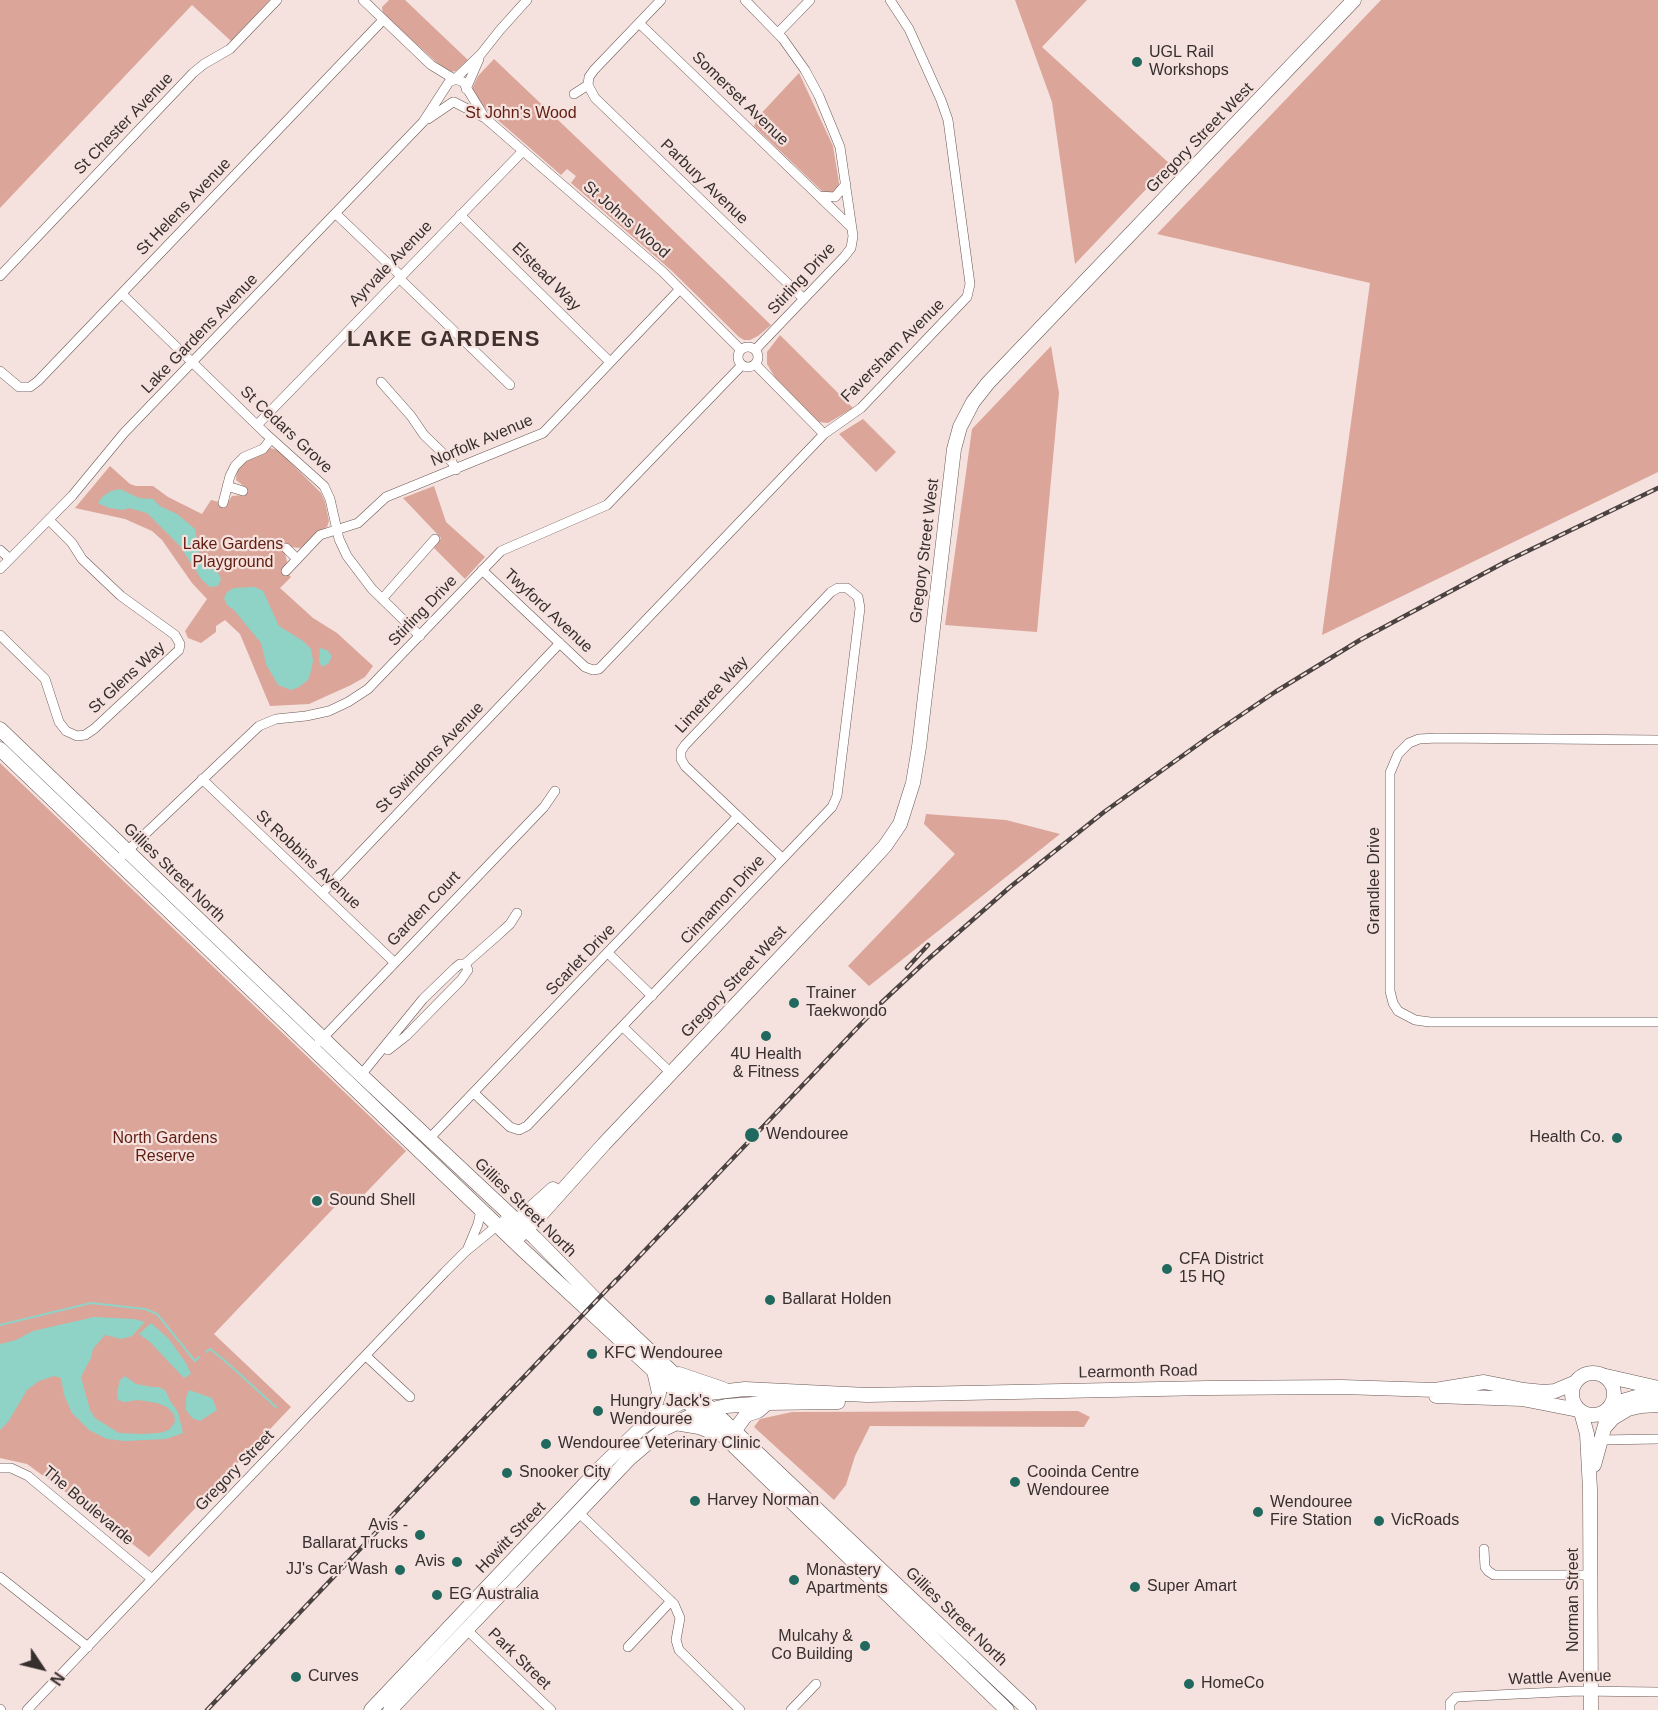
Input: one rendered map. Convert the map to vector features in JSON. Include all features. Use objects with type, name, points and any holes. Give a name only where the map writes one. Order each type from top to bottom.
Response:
[{"type":"main road","name":"Gregory Street West","points":[[506,1233],[604,1144],[880,852],[895,832],[906,811],[914,783],[954,449],[960,427],[973,402],[996,375],[1354,0]]},
{"type":"main road","name":"Gillies Street North","points":[[0,729],[122,856]]},
{"type":"main road","name":"Gillies Street North","points":[[0,749],[122,856],[318,1043],[481,1210],[654,1371],[692,1398],[1029,1710]]},
{"type":"main road","name":"Gillies Street North","points":[[318,1043],[361,1075],[517,1222],[674,1372],[692,1398]]},
{"type":"main road","points":[[650,1421],[659,1393],[654,1371]]},
{"type":"main road","points":[[674,1372],[725,1390]]},
{"type":"main road","points":[[1654,1385],[1587,1373],[1575,1383],[1573,1401],[1580,1411],[1589,1415],[1598,1414],[1611,1405],[1636,1397],[1658,1397]]},
{"type":"main road","points":[[1606,1376],[1613,1389],[1611,1405]]},
{"type":"main road","name":"Learmonth Road","points":[[705,1411],[767,1403],[965,1396],[1342,1387],[1435,1390],[1484,1382],[1544,1392],[1555,1391],[1575,1383]]},
{"type":"main road","name":"Learmonth Road","points":[[692,1398],[725,1390],[766,1389],[866,1395],[965,1396]]},
{"type":"main road","name":"Learmonth Road","points":[[1128,1393],[1418,1394],[1442,1397],[1522,1399],[1580,1411]]},
{"type":"main road","name":"Howitt Street","points":[[390,1710],[495,1600],[573,1507],[650,1421],[692,1398]]},
{"type":"main road","points":[[675,1423],[730,1433],[746,1415],[758,1411],[767,1403]]},
{"type":"main road","name":"Norman Street","points":[[1590,1489],[1595,1457],[1611,1405]]},
{"type":"main road","points":[[1602,1436],[1613,1418],[1623,1412],[1634,1407],[1658,1406]]},
{"type":"main road","name":"Howitt Street","points":[[371,1710],[484,1590],[573,1507],[654,1437],[675,1423],[705,1411]]},
{"type":"main road","name":"Norman Street","points":[[1580,1411],[1587,1434],[1590,1489],[1591,1710]]},
{"type":"main road","name":"Gillies Street North","points":[[730,1433],[1007,1710]]},
{"type":"main road","points":[[484,1590],[495,1600]]},
{"type":"street","name":"St Chester Avenue","points":[[0,276],[196,70],[232,47],[276,0]]},
{"type":"street","points":[[363,0],[431,65],[454,79],[462,81],[466,89]]},
{"type":"street","points":[[371,8],[378,0]]},
{"type":"street","points":[[445,90],[449,82],[481,54],[527,0]]},
{"type":"street","points":[[574,94],[588,85],[588,79],[594,70],[661,0]]},
{"type":"street","name":"Stirling Drive","points":[[745,0],[778,33],[805,70],[819,96],[840,147],[853,241],[850,249],[755,350]]},
{"type":"street","points":[[778,33],[810,0]]},
{"type":"street","name":"Faversham Avenue","points":[[594,670],[602,666],[824,434],[865,404],[964,300],[970,290],[946,114],[909,28],[890,0]]},
{"type":"street","name":"St Helens Avenue","points":[[0,371],[17,386],[28,388],[33,386],[383,20]]},
{"type":"street","name":"Somerset Avenue","points":[[639,23],[852,228]]},
{"type":"street","points":[[431,65],[447,97],[454,102],[463,98],[481,54]]},
{"type":"street","name":"Parbury Avenue","points":[[588,85],[595,98],[804,299]]},
{"type":"street","name":"St Johns Wood","points":[[466,89],[485,118]]},
{"type":"street","name":"Lake Gardens Avenue","points":[[0,569],[76,492],[114,444],[423,122],[445,90]]},
{"type":"street","name":"St Johns Wood","points":[[454,102],[485,118],[680,289],[741,350]]},
{"type":"street","name":"Lake Gardens Avenue","points":[[423,122],[454,102]]},
{"type":"street","name":"Ayrvale Avenue","points":[[257,425],[523,151]]},
{"type":"street","points":[[819,196],[835,197],[846,184]]},
{"type":"street","points":[[336,214],[510,385]]},
{"type":"street","name":"Elstead Way","points":[[460,215],[610,362]]},
{"type":"street","name":"Norfolk Avenue","points":[[286,571],[320,536],[358,523],[389,496],[543,433],[680,289]]},
{"type":"street","name":"St Cedars Grove","points":[[122,294],[271,439],[324,486],[330,499],[336,530],[347,556],[382,599],[420,636]]},
{"type":"street","points":[[750,347],[755,350],[759,356],[756,365],[750,368],[742,365],[738,360],[741,350],[750,347]]},
{"type":"street","name":"Stirling Drive","points":[[122,856],[264,723],[280,718],[323,713],[356,698],[374,684],[499,553],[607,505],[742,365]]},
{"type":"street","points":[[756,365],[824,434]]},
{"type":"street","points":[[381,382],[411,416],[424,435],[452,462],[456,470]]},
{"type":"street","points":[[223,503],[227,486],[237,464],[244,457],[263,449],[271,439]]},
{"type":"street","points":[[227,486],[243,491]]},
{"type":"street","name":"St Glens Way","points":[[0,635],[45,679],[59,722],[66,731],[77,736],[85,735],[94,729],[179,650],[180,644],[176,637],[121,596],[82,559],[72,543],[49,520]]},
{"type":"street","points":[[382,599],[435,539]]},
{"type":"street","points":[[286,548],[297,559]]},
{"type":"street","points":[[0,550],[10,559]]},
{"type":"street","name":"Twyford Avenue","points":[[482,570],[586,668],[594,670]]},
{"type":"street","name":"Limetree Way","points":[[782,858],[684,764],[681,756],[683,747],[831,592],[838,588],[850,589]]},
{"type":"street","name":"Cinnamon Drive","points":[[474,1093],[510,1127],[524,1128],[832,807],[837,796],[860,608],[858,597],[850,589]]},
{"type":"street","name":"St Swindons Avenue","points":[[322,893],[560,644]]},
{"type":"street","name":"Grandlee Drive","points":[[1658,740],[1449,738],[1419,740],[1409,743],[1401,750],[1390,773],[1390,991],[1393,1003],[1404,1015],[1415,1020],[1430,1022],[1658,1022]]},
{"type":"street","name":"St Robbins Avenue","points":[[202,779],[394,962]]},
{"type":"street","name":"Garden Court","points":[[318,1043],[544,807],[555,790]]},
{"type":"street","name":"Scarlet Drive","points":[[429,1139],[738,816]]},
{"type":"street","points":[[361,1075],[423,999],[458,965],[465,964],[506,928],[517,913]]},
{"type":"street","points":[[608,953],[652,996]]},
{"type":"street","points":[[373,1062],[406,1036],[461,980],[468,970],[465,964]]},
{"type":"street","points":[[452,971],[461,980]]},
{"type":"street","points":[[423,999],[433,1009]]},
{"type":"street","points":[[623,1027],[671,1073]]},
{"type":"street","points":[[440,1150],[439,1136],[445,1124]]},
{"type":"street","name":"Gregory Street","points":[[27,1710],[465,1252],[477,1229],[481,1210]]},
{"type":"street","name":"Gregory Street","points":[[465,1252],[506,1233]]},
{"type":"street","points":[[366,1356],[410,1397]]},
{"type":"street","points":[[1602,1436],[1658,1439]]},
{"type":"street","name":"The Boulevarde","points":[[0,1468],[11,1468],[28,1476],[152,1579]]},
{"type":"street","points":[[573,1507],[671,1601],[680,1616],[676,1642],[679,1650],[740,1710]]},
{"type":"street","points":[[1484,1549],[1485,1567],[1494,1575],[1590,1575]]},
{"type":"street","points":[[0,1577],[86,1649]]},
{"type":"street","points":[[628,1647],[671,1601]]},
{"type":"street","name":"Park Street","points":[[467,1630],[551,1710]]},
{"type":"street","points":[[791,1710],[816,1684]]},
{"type":"street","name":"Wattle Avenue","points":[[1450,1710],[1450,1703],[1456,1697],[1591,1691],[1658,1692]]},
{"type":"green space","points":[[0,0],[270,0],[231,41],[192,5],[0,208]]},
{"type":"green space","points":[[389,0],[405,0],[468,60],[456,71],[450,72],[444,69],[383,14],[382,7]]},
{"type":"green space","points":[[1015,0],[1087,0],[1042,47],[1170,164],[1075,264],[1052,102]]},
{"type":"green space","points":[[1381,0],[1658,0],[1658,472],[1322,635],[1370,283],[1157,234]]},
{"type":"green space","name":"St John's Wood","points":[[494,59],[771,325],[750,340],[739,337],[672,271],[571,183],[576,176],[567,169],[561,175],[492,115],[480,103],[472,89],[478,76]]},
{"type":"green space","points":[[799,73],[833,146],[839,183],[834,193],[823,192],[754,126],[755,120]]},
{"type":"green space","points":[[780,335],[853,408],[828,423],[819,422],[776,379],[767,364],[767,352]]},
{"type":"green space","points":[[1051,346],[1059,393],[1037,632],[945,625],[972,429]]},
{"type":"green space","points":[[863,419],[896,452],[876,472],[839,434]]},
{"type":"green space","name":"Lake Gardens Playground","points":[[270,448],[278,450],[321,493],[329,521],[327,527],[318,532],[305,545],[300,548],[291,547],[285,553],[287,562],[283,569],[291,577],[280,588],[313,618],[337,633],[373,666],[365,677],[309,704],[270,706],[240,634],[225,620],[216,626],[216,632],[201,643],[188,638],[185,631],[207,599],[192,583],[162,540],[152,531],[125,519],[75,508],[110,466],[130,484],[153,486],[168,497],[202,514],[211,500],[227,504],[232,496],[243,495],[245,487],[236,480],[237,470],[246,461]]},
{"type":"green space","points":[[434,486],[446,522],[485,557],[465,579],[434,548],[441,538],[403,498]]},
{"type":"green space","name":"North Gardens Reserve","points":[[0,763],[406,1151],[356,1203],[347,1194],[214,1334],[291,1407],[149,1557],[27,1464],[0,1458]]},
{"type":"green space","points":[[926,814],[1006,820],[1060,834],[869,986],[848,966],[955,854],[924,824]]},
{"type":"green space","points":[[1078,1411],[1090,1417],[1084,1427],[870,1426],[855,1456],[846,1485],[834,1500],[754,1427],[760,1419],[792,1412]]},
{"type":"water","points":[[120,489],[139,498],[153,499],[195,529],[199,552],[221,579],[218,586],[210,587],[202,580],[180,546],[147,513],[129,508],[123,510],[109,508],[98,503],[111,491]]},
{"type":"water","points":[[255,587],[263,591],[279,626],[303,641],[311,649],[313,661],[311,671],[308,680],[299,687],[291,690],[278,685],[266,664],[261,643],[234,610],[227,605],[224,598],[227,592],[234,588]]},
{"type":"water","points":[[320,648],[327,650],[332,656],[329,663],[322,667],[319,661]]},
{"type":"water","points":[[94,1317],[134,1319],[145,1322],[132,1336],[122,1339],[105,1335],[93,1349],[81,1377],[90,1410],[95,1418],[119,1433],[159,1433],[169,1430],[175,1422],[174,1414],[167,1407],[157,1403],[118,1400],[120,1380],[125,1376],[136,1384],[165,1390],[178,1412],[183,1433],[166,1439],[125,1441],[107,1439],[89,1430],[72,1413],[64,1395],[61,1378],[54,1376],[39,1381],[27,1390],[8,1422],[0,1430],[0,1344],[16,1340],[33,1331]]},
{"type":"water","points":[[151,1323],[169,1339],[191,1374],[184,1378],[150,1342],[139,1334]]},
{"type":"water","points":[[189,1390],[212,1398],[217,1410],[200,1421],[192,1418],[186,1410]]},
{"type":"waterway","points":[[0,1325],[91,1303],[145,1309],[157,1314],[195,1361],[199,1357]]},
{"type":"waterway","points":[[206,1352],[210,1349],[276,1407]]},
{"type":"railway","points":[[611,1286],[881,1003],[1010,887],[1104,812],[1275,692],[1360,640],[1507,561],[1658,488]]},
{"type":"railway","points":[[907,968],[928,945]]},
{"type":"railway","points":[[207,1710],[616,1280]]},
{"type":"place","name":"UGL Rail Workshops","points":[[1137,62]]},
{"type":"place","name":"Trainer Taekwondo","points":[[794,1003]]},
{"type":"place","name":"4U Health & Fitness","points":[[766,1036]]},
{"type":"place","name":"Wendouree","points":[[752,1135]]},
{"type":"place","name":"Health Co.","points":[[1617,1138]]},
{"type":"place","name":"Sound Shell","points":[[317,1201]]},
{"type":"place","name":"CFA District 15 HQ","points":[[1167,1269]]},
{"type":"place","name":"Ballarat Holden","points":[[770,1300]]},
{"type":"place","name":"KFC Wendouree","points":[[592,1354]]},
{"type":"place","name":"Hungry Jack's Wendouree","points":[[598,1411]]},
{"type":"place","name":"Wendouree Veterinary Clinic","points":[[546,1444]]},
{"type":"place","name":"Snooker City","points":[[507,1473]]},
{"type":"place","name":"Cooinda Centre Wendouree","points":[[1015,1482]]},
{"type":"place","name":"Harvey Norman","points":[[695,1501]]},
{"type":"place","name":"Wendouree Fire Station","points":[[1258,1512]]},
{"type":"place","name":"VicRoads","points":[[1379,1521]]},
{"type":"place","name":"Avis - Ballarat Trucks","points":[[420,1535]]},
{"type":"place","name":"Avis","points":[[457,1562]]},
{"type":"place","name":"JJ's Car Wash","points":[[400,1570]]},
{"type":"place","name":"Monastery Apartments","points":[[794,1580]]},
{"type":"place","name":"Super Amart","points":[[1135,1587]]},
{"type":"place","name":"EG Australia","points":[[437,1595]]},
{"type":"place","name":"Mulcahy & Co Building","points":[[865,1646]]},
{"type":"place","name":"Curves","points":[[296,1677]]},
{"type":"place","name":"HomeCo","points":[[1189,1684]]},
{"type":"district","name":"LAKE GARDENS","points":[[444,340]]}]
